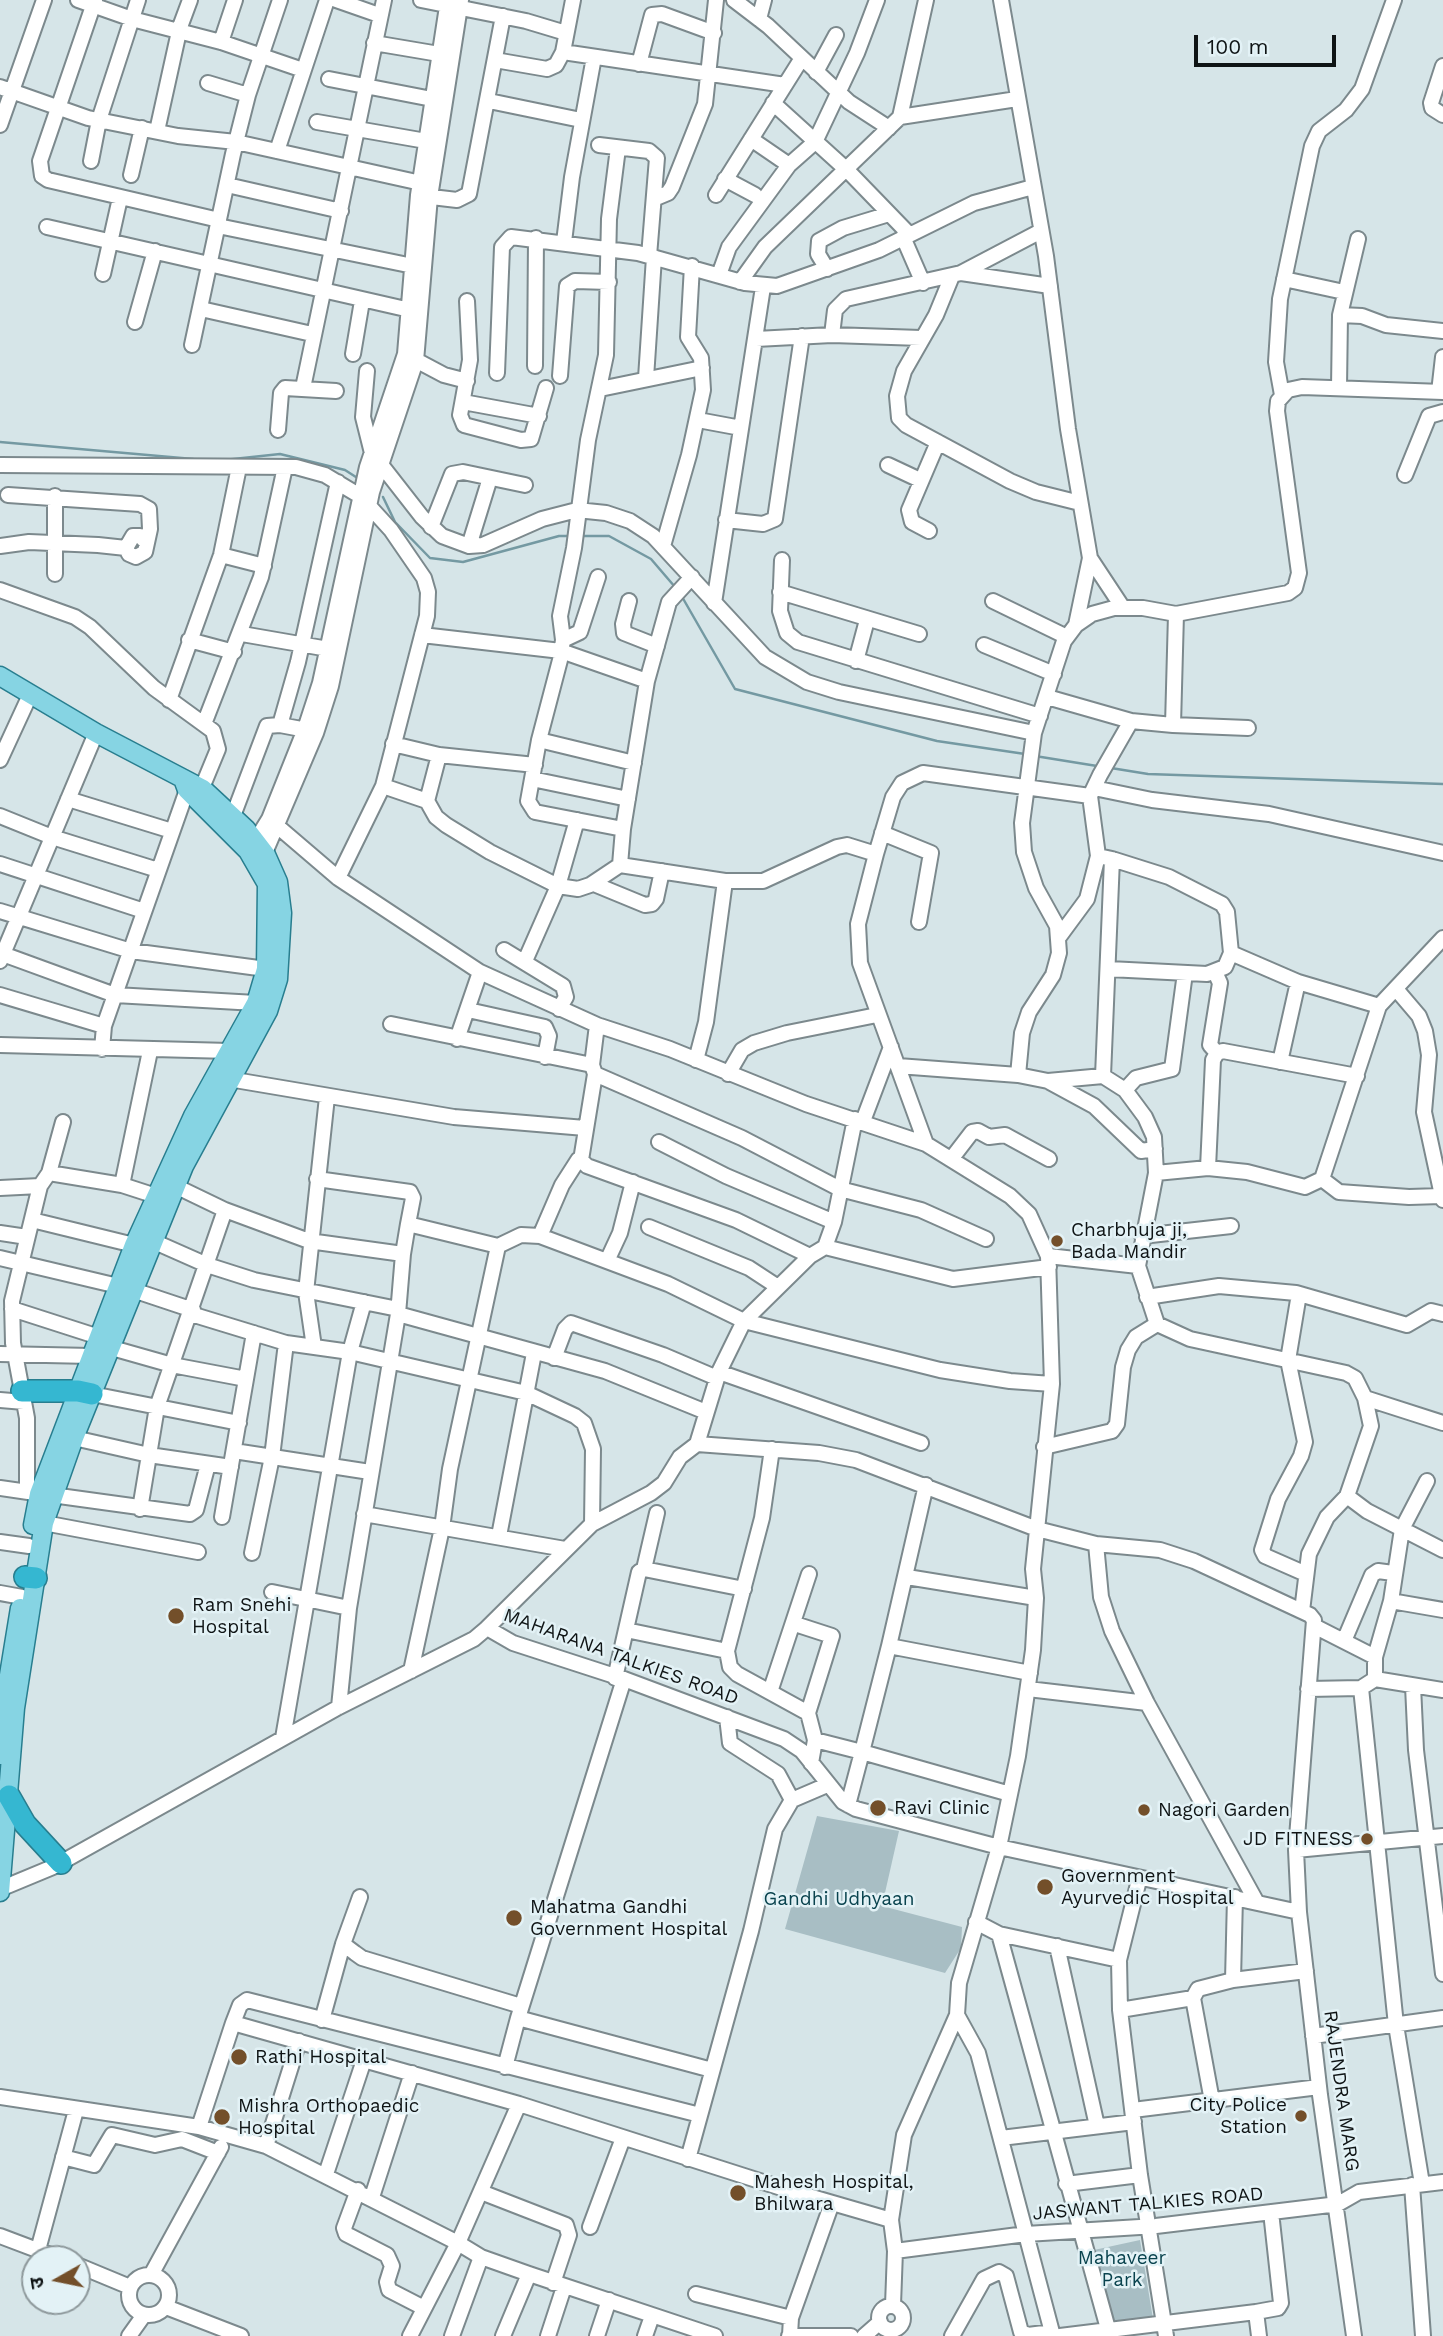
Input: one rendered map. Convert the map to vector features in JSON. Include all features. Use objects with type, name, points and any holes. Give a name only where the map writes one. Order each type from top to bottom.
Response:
[{"type":"highway","points":[[23,1397],[85,1393]]},
{"type":"highway","points":[[6,1782],[25,1824],[61,1863]]},
{"type":"main road","points":[[0,676],[233,816],[278,882],[282,913],[278,979],[268,1011],[225,1078],[204,1125],[165,1187],[135,1245],[125,1288],[106,1342],[40,1494],[29,1546],[28,1584],[6,1782],[0,1890]]},
{"type":"main road","points":[[192,789],[257,853],[267,884],[266,969],[256,1003],[230,1051],[225,1078]]},
{"type":"main road","points":[[125,1288],[155,1242],[165,1187]]},
{"type":"main road","points":[[0,1755],[7,1643],[28,1584],[44,1523],[40,1494],[74,1438],[91,1356],[106,1342]]},
{"type":"street","points":[[0,125],[7,90],[44,0]]},
{"type":"street","points":[[78,0],[94,3],[132,19],[221,42],[303,70]]},
{"type":"street","points":[[91,161],[99,120],[138,0]]},
{"type":"street","points":[[157,131],[180,30],[190,0]]},
{"type":"street","points":[[221,42],[235,0]]},
{"type":"street","points":[[192,345],[236,142],[248,95],[280,0]]},
{"type":"street","points":[[277,151],[327,0]]},
{"type":"street","points":[[336,0],[379,15]]},
{"type":"street","points":[[303,388],[312,334],[341,211],[384,0]]},
{"type":"street","points":[[421,0],[454,3],[566,33]]},
{"type":"street","points":[[495,60],[547,69],[556,65],[563,52],[573,0]]},
{"type":"street","points":[[656,198],[668,193],[672,187],[702,111],[710,74],[716,0]]},
{"type":"street","points":[[734,0],[759,19],[836,91],[889,128]]},
{"type":"street","points":[[759,19],[764,0]]},
{"type":"street","points":[[719,275],[729,247],[789,165],[815,142],[836,91],[857,53],[877,0]]},
{"type":"street","points":[[740,282],[765,247],[848,171],[900,117],[926,0]]},
{"type":"street","points":[[1001,0],[1050,286],[1090,558],[1123,608]]},
{"type":"street","points":[[1072,631],[1092,614],[1123,608],[1176,614],[1288,593],[1298,583],[1299,573],[1277,411],[1282,395],[1276,362],[1284,279],[1312,146],[1319,131],[1346,110],[1362,89],[1394,0]]},
{"type":"street","points":[[94,3],[40,161],[42,176],[48,180],[332,251],[413,266]]},
{"type":"street","points":[[257,853],[273,823],[311,731],[333,650],[366,496],[410,357],[426,141],[439,54],[454,3]]},
{"type":"street","points":[[410,357],[413,266],[454,3]]},
{"type":"street","points":[[639,64],[652,15],[662,13],[714,33]]},
{"type":"street","points":[[7,90],[99,120],[277,151],[350,168],[457,200],[468,194],[489,101],[503,16]]},
{"type":"street","points":[[816,72],[836,35]]},
{"type":"street","points":[[374,43],[439,54]]},
{"type":"street","points":[[563,52],[785,85]]},
{"type":"street","points":[[564,242],[581,120],[594,57]]},
{"type":"street","points":[[716,195],[802,58]]},
{"type":"street","points":[[1442,71],[1431,103],[1432,108],[1443,115]]},
{"type":"street","points":[[329,79],[432,99]]},
{"type":"street","points":[[208,83],[248,95]]},
{"type":"street","points":[[900,117],[1017,99]]},
{"type":"street","points":[[489,101],[581,120]]},
{"type":"street","points":[[774,103],[848,171],[889,214],[906,236],[923,283]]},
{"type":"street","points":[[317,122],[426,141]]},
{"type":"street","points":[[131,175],[142,128]]},
{"type":"street","points":[[751,139],[789,165]]},
{"type":"street","points":[[599,145],[654,153],[659,163],[646,378]]},
{"type":"street","points":[[618,148],[610,202],[606,355],[576,514],[574,548],[560,615],[562,646],[539,740],[528,801],[536,812],[622,829]]},
{"type":"street","points":[[725,179],[755,195]]},
{"type":"street","points":[[227,185],[341,211]]},
{"type":"street","points":[[497,373],[502,247],[511,237],[536,238],[652,256],[740,282],[762,287],[777,286],[879,250],[974,203],[1033,187]]},
{"type":"street","points":[[103,274],[120,198]]},
{"type":"street","points":[[827,269],[818,254],[819,241],[843,228],[889,214]]},
{"type":"street","points":[[47,227],[410,310]]},
{"type":"street","points":[[832,335],[835,310],[846,299],[956,275],[1041,231]]},
{"type":"street","points":[[535,366],[536,238]]},
{"type":"street","points":[[1339,388],[1340,315],[1358,239]]},
{"type":"street","points":[[135,322],[155,251]]},
{"type":"street","points":[[663,546],[698,420],[703,390],[699,351],[688,337],[692,267]]},
{"type":"street","points":[[956,275],[1050,286]]},
{"type":"street","points":[[956,275],[904,371],[896,410],[906,425],[938,442],[1037,492],[1080,503]]},
{"type":"street","points":[[1284,279],[1344,292]]},
{"type":"street","points":[[560,376],[567,286],[575,281],[609,282]]},
{"type":"street","points":[[714,603],[762,287]]},
{"type":"street","points":[[352,354],[362,300]]},
{"type":"street","points":[[467,301],[470,360],[460,415],[464,425],[521,440],[534,436],[546,388]]},
{"type":"street","points":[[201,309],[312,334]]},
{"type":"street","points":[[1340,315],[1362,316],[1386,325],[1443,331]]},
{"type":"street","points":[[756,339],[832,335],[920,338]]},
{"type":"street","points":[[726,520],[763,524],[775,519],[802,336]]},
{"type":"street","points":[[410,357],[444,375],[467,381]]},
{"type":"street","points":[[1282,395],[1302,387],[1441,392],[1443,357]]},
{"type":"street","points":[[600,389],[702,368]]},
{"type":"street","points":[[367,371],[363,417],[375,464],[442,536],[469,545],[484,545],[542,519],[606,513],[630,520],[663,546],[688,581],[714,603],[765,657],[807,682],[839,692],[1034,736]]},
{"type":"street","points":[[278,430],[282,390],[303,388],[336,391]]},
{"type":"street","points":[[463,402],[539,416]]},
{"type":"street","points":[[1405,475],[1429,416],[1443,412]]},
{"type":"street","points":[[698,420],[741,428]]},
{"type":"street","points":[[929,531],[909,517],[919,480],[938,442]]},
{"type":"street","points":[[888,465],[919,480]]},
{"type":"street","points":[[0,466],[285,467],[325,475],[366,496],[424,578],[428,603],[383,786],[338,878]]},
{"type":"street","points":[[169,700],[221,555],[239,467]]},
{"type":"street","points":[[204,724],[242,634],[264,566],[285,467]]},
{"type":"street","points":[[431,527],[452,474],[525,485]]},
{"type":"street","points":[[469,545],[490,478]]},
{"type":"street","points":[[280,725],[302,645],[338,482]]},
{"type":"street","points":[[0,546],[57,542],[125,548],[133,536],[145,541],[150,513],[146,506],[55,496],[8,495]]},
{"type":"street","points":[[55,496],[55,574]]},
{"type":"street","points":[[221,555],[264,566]]},
{"type":"street","points":[[1018,1075],[1022,1033],[1029,1012],[1053,975],[1059,937],[1057,926],[1036,888],[1024,852],[1022,823],[1027,768],[1040,716],[1072,631],[1090,558]]},
{"type":"street","points":[[782,560],[780,611],[787,633],[798,642],[1040,716]]},
{"type":"street","points":[[562,646],[580,632],[598,577]]},
{"type":"street","points":[[620,864],[622,829],[647,681],[673,596],[688,581]]},
{"type":"street","points":[[0,590],[75,617],[169,700],[214,732],[218,749],[192,789],[172,831],[104,1026],[102,1049]]},
{"type":"street","points":[[780,592],[919,634]]},
{"type":"street","points":[[629,601],[623,624],[624,633],[657,646]]},
{"type":"street","points":[[992,601],[1072,631]]},
{"type":"street","points":[[1172,725],[1176,614]]},
{"type":"street","points":[[856,661],[867,620]]},
{"type":"street","points":[[242,634],[333,650]]},
{"type":"street","points":[[422,635],[562,646],[647,681]]},
{"type":"street","points":[[189,640],[234,652]]},
{"type":"street","points":[[984,645],[1054,674]]},
{"type":"street","points":[[0,761],[30,695]]},
{"type":"street","points":[[1047,697],[1131,721],[1248,728]]},
{"type":"street","points":[[1102,1076],[1109,968],[1105,857],[1095,786],[1131,721]]},
{"type":"street","points":[[233,816],[263,730],[267,726],[280,725],[311,731]]},
{"type":"street","points":[[96,733],[1,956],[116,995],[256,1003]]},
{"type":"street","points":[[539,740],[634,763]]},
{"type":"street","points":[[393,744],[534,772],[628,799]]},
{"type":"street","points":[[427,801],[439,755]]},
{"type":"street","points":[[926,1144],[877,1015],[860,963],[858,944],[858,924],[865,886],[893,797],[902,783],[923,773],[1025,786],[1095,786],[1152,800],[1269,814],[1443,853]]},
{"type":"street","points":[[383,786],[427,801],[436,817],[489,852],[558,886],[578,889],[594,884],[620,864],[725,881],[764,881],[837,847],[847,845],[876,854]]},
{"type":"street","points":[[68,799],[172,831]]},
{"type":"street","points":[[0,816],[52,837],[158,870]]},
{"type":"street","points":[[524,961],[558,886],[577,820]]},
{"type":"street","points":[[273,823],[338,878],[480,972],[597,1025],[696,1060],[806,1104],[926,1144],[1010,1196],[1029,1214],[1048,1261],[1052,1384],[1033,1569],[1036,1598],[1030,1674],[999,1847],[959,1983],[957,2015],[904,2135],[891,2220],[895,2251],[893,2305]]},
{"type":"street","points":[[882,833],[931,853],[919,922]]},
{"type":"street","points":[[1059,937],[1087,899],[1105,857]]},
{"type":"street","points":[[1105,857],[1169,877],[1222,904],[1227,912],[1231,953],[1224,967],[1214,972],[1185,973],[1109,968]]},
{"type":"street","points":[[0,864],[144,911]]},
{"type":"street","points":[[594,884],[645,905],[652,904],[656,899],[662,872]]},
{"type":"street","points":[[696,1060],[706,1022],[725,881]]},
{"type":"street","points":[[0,911],[131,951],[266,969]]},
{"type":"street","points":[[1156,1173],[1208,1168],[1247,1172],[1305,1187],[1322,1180],[1379,1006],[1443,938]]},
{"type":"street","points":[[504,950],[563,986],[566,997],[559,1009]]},
{"type":"street","points":[[1231,953],[1298,982],[1379,1006]]},
{"type":"street","points":[[457,1039],[480,972]]},
{"type":"street","points":[[1214,972],[1220,984],[1210,1045],[1217,1053]]},
{"type":"street","points":[[1125,1090],[1136,1078],[1172,1069],[1185,973]]},
{"type":"street","points":[[1280,1062],[1298,982]]},
{"type":"street","points":[[1322,1180],[1339,1192],[1442,1198],[1424,1112],[1429,1055],[1425,1031],[1419,1016],[1396,989]]},
{"type":"street","points":[[0,995],[104,1026]]},
{"type":"street","points":[[468,1010],[545,1027],[549,1036],[544,1057]]},
{"type":"street","points":[[727,1074],[742,1050],[754,1043],[788,1032],[877,1015]]},
{"type":"street","points":[[391,1024],[593,1069],[742,1138],[840,1189],[921,1210],[986,1239]]},
{"type":"street","points":[[581,1160],[597,1025]]},
{"type":"street","points":[[0,1045],[230,1051]]},
{"type":"street","points":[[487,1628],[592,1524],[651,1493],[664,1483],[680,1457],[696,1444],[718,1375],[744,1321],[810,1256],[825,1247],[834,1222],[859,1120],[891,1047]]},
{"type":"street","points":[[122,1185],[150,1051]]},
{"type":"street","points":[[1208,1168],[1213,1060],[1217,1053],[1223,1051],[1357,1076]]},
{"type":"street","points":[[898,1066],[1018,1075],[1048,1081],[1102,1076],[1125,1090],[1145,1117],[1154,1137],[1156,1173],[1138,1266],[1157,1324],[1190,1339],[1346,1373],[1355,1378],[1365,1398],[1371,1426],[1347,1496],[1327,1517],[1309,1554],[1302,1611]]},
{"type":"street","points":[[225,1078],[454,1117],[585,1128]]},
{"type":"street","points":[[1048,1081],[1094,1107],[1141,1151],[1155,1149]]},
{"type":"street","points":[[314,1347],[306,1292],[309,1241],[327,1097]]},
{"type":"street","points":[[40,1494],[23,1397],[7,1355],[6,1327],[40,1186],[49,1173],[62,1122]]},
{"type":"street","points":[[952,1158],[972,1132],[978,1131],[989,1137],[1005,1135],[1049,1159]]},
{"type":"street","points":[[659,1142],[726,1177],[834,1222]]},
{"type":"street","points":[[540,1236],[562,1185],[578,1160],[581,1160]]},
{"type":"street","points":[[581,1160],[587,1166],[736,1220],[810,1256]]},
{"type":"street","points":[[49,1173],[122,1185],[165,1187],[309,1241],[404,1254]]},
{"type":"street","points":[[317,1179],[410,1192],[413,1198],[398,1312],[349,1608],[339,1707]]},
{"type":"street","points":[[607,1261],[620,1233],[633,1182]]},
{"type":"street","points":[[0,1188],[40,1186]]},
{"type":"street","points":[[140,1508],[157,1408],[225,1210]]},
{"type":"street","points":[[32,1220],[135,1245]]},
{"type":"street","points":[[408,1224],[498,1246],[521,1235],[540,1236],[668,1284],[744,1321],[940,1370],[1010,1381],[1052,1384]]},
{"type":"street","points":[[1142,1236],[1231,1226]]},
{"type":"street","points":[[649,1227],[750,1268],[779,1287]]},
{"type":"street","points":[[0,1233],[27,1237]]},
{"type":"street","points":[[155,1242],[207,1265],[306,1292],[364,1302],[534,1353],[605,1371],[706,1412]]},
{"type":"street","points":[[411,1671],[442,1528],[450,1469],[498,1246]]},
{"type":"street","points":[[825,1247],[953,1279],[1048,1261],[1138,1266]]},
{"type":"street","points":[[0,1258],[125,1288],[286,1343],[350,1352],[526,1393],[584,1423],[593,1449],[592,1524]]},
{"type":"street","points":[[1146,1297],[1219,1286],[1299,1294],[1406,1325],[1431,1311],[1443,1314]]},
{"type":"street","points":[[1299,1294],[1288,1360],[1305,1442],[1301,1457],[1278,1499],[1262,1550],[1265,1556],[1306,1574]]},
{"type":"street","points":[[283,1738],[329,1464],[350,1352],[364,1302]]},
{"type":"street","points":[[12,1309],[172,1365],[246,1379]]},
{"type":"street","points":[[554,1358],[565,1329],[571,1323],[921,1443]]},
{"type":"street","points":[[1044,1447],[1112,1431],[1117,1424],[1123,1367],[1128,1350],[1136,1337],[1157,1324]]},
{"type":"street","points":[[222,1517],[254,1333]]},
{"type":"street","points":[[252,1553],[272,1457],[286,1343]]},
{"type":"street","points":[[499,1536],[534,1353]]},
{"type":"street","points":[[7,1355],[91,1356]]},
{"type":"street","points":[[85,1393],[239,1423]]},
{"type":"street","points":[[0,1400],[23,1397]]},
{"type":"street","points":[[1365,1398],[1443,1423]]},
{"type":"street","points":[[74,1438],[149,1455],[231,1468]]},
{"type":"street","points":[[696,1444],[819,1453],[856,1460],[1037,1529],[1096,1544],[1160,1550],[1194,1561],[1302,1611],[1314,1620],[1316,1627],[1376,1657]]},
{"type":"street","points":[[772,1449],[762,1518],[727,1651],[730,1667],[808,1713]]},
{"type":"street","points":[[234,1451],[370,1472]]},
{"type":"street","points":[[0,1488],[190,1514],[196,1510],[208,1464]]},
{"type":"street","points":[[1376,1679],[1376,1657],[1391,1601],[1393,1573],[1402,1530],[1427,1481]]},
{"type":"street","points":[[848,1805],[907,1577],[926,1485]]},
{"type":"street","points":[[1347,1496],[1402,1530],[1443,1550]]},
{"type":"street","points":[[644,1569],[657,1513]]},
{"type":"street","points":[[363,1514],[565,1549]]},
{"type":"street","points":[[44,1523],[198,1552]]},
{"type":"street","points":[[0,1542],[29,1546]]},
{"type":"street","points":[[1096,1544],[1101,1597],[1112,1632],[1147,1703],[1256,1901]]},
{"type":"street","points":[[505,2067],[519,2012],[620,1679],[626,1630],[639,1572],[644,1569],[744,1589]]},
{"type":"street","points":[[1344,1641],[1371,1575],[1378,1571],[1393,1573]]},
{"type":"street","points":[[770,1692],[795,1624],[809,1574]]},
{"type":"street","points":[[907,1577],[1036,1598]]},
{"type":"street","points":[[0,1593],[28,1584]]},
{"type":"street","points":[[272,1592],[349,1608]]},
{"type":"street","points":[[1391,1601],[1443,1610]]},
{"type":"street","points":[[795,1624],[832,1636],[808,1713],[815,1740],[811,1763]]},
{"type":"street","name":"RAJENDRA MARG","points":[[1316,1627],[1308,1689],[1296,1850],[1299,1912],[1319,2087],[1338,2204],[1354,2336]]},
{"type":"street","name":"MAHARANA TALKIES ROAD","points":[[0,1890],[61,1863],[339,1707],[474,1639],[487,1628],[513,1643],[785,1739],[802,1751],[827,1785],[848,1805],[999,1847],[1139,1880],[1256,1901],[1299,1912]]},
{"type":"street","points":[[626,1630],[727,1651]]},
{"type":"street","points":[[889,1646],[1030,1674]]},
{"type":"street","points":[[1308,1689],[1361,1688],[1376,1679],[1443,1690]]},
{"type":"street","points":[[1413,1686],[1416,1750],[1436,1837],[1443,1975]]},
{"type":"street","points":[[1361,1688],[1396,2025],[1417,2185],[1423,2336]]},
{"type":"street","points":[[1028,1689],[1147,1703]]},
{"type":"street","points":[[727,1717],[730,1743],[778,1774],[792,1800]]},
{"type":"street","points":[[815,1740],[1010,1794]]},
{"type":"street","points":[[688,2159],[751,1931],[775,1829],[792,1800],[827,1785]]},
{"type":"street","points":[[1296,1850],[1436,1837]]},
{"type":"street","points":[[1139,1880],[1119,1960],[1120,2010],[1140,2175],[1166,2330]]},
{"type":"street","points":[[321,2020],[360,1897]]},
{"type":"street","points":[[1233,1980],[1235,1897]]},
{"type":"street","points":[[975,1922],[999,1934],[1119,1960]]},
{"type":"street","points":[[999,1934],[1109,2332]]},
{"type":"street","points":[[343,1944],[362,1958],[519,2012],[712,2070]]},
{"type":"street","points":[[1056,1946],[1097,2126]]},
{"type":"street","points":[[1212,2101],[1193,1998],[1198,1989],[1233,1980],[1306,1971]]},
{"type":"street","points":[[1120,2010],[1193,1998]]},
{"type":"street","points":[[199,2127],[233,2023],[240,2005],[247,2000],[700,2115]]},
{"type":"street","points":[[957,2015],[978,2053],[1055,2335]]},
{"type":"street","points":[[1313,2036],[1443,2018]]},
{"type":"street","points":[[233,2023],[519,2104],[688,2159],[891,2220]]},
{"type":"street","points":[[266,2146],[299,2041]]},
{"type":"street","points":[[326,2174],[364,2060]]},
{"type":"street","points":[[412,2073],[365,2194],[344,2228],[346,2234],[387,2255],[392,2266],[387,2281],[389,2290],[424,2308]]},
{"type":"street","points":[[1001,2138],[1097,2126],[1133,2116],[1212,2101],[1319,2087]]},
{"type":"street","points":[[0,2097],[199,2127],[266,2146],[365,2194],[481,2257],[715,2336]]},
{"type":"street","points":[[410,2336],[458,2243],[519,2104]]},
{"type":"street","points":[[39,2245],[76,2110]]},
{"type":"street","points":[[63,2157],[94,2165],[112,2135],[155,2145],[182,2139],[218,2153]]},
{"type":"street","points":[[151,2275],[228,2136]]},
{"type":"street","points":[[590,2227],[623,2138]]},
{"type":"street","points":[[1066,2184],[1140,2175]]},
{"type":"street","name":"JASWANT TALKIES ROAD","points":[[895,2251],[1026,2234],[1149,2227],[1338,2204],[1359,2192],[1443,2182]]},
{"type":"street","points":[[481,2192],[566,2225],[569,2235],[548,2336]]},
{"type":"street","points":[[832,2203],[791,2318],[790,2336],[851,2336]]},
{"type":"street","points":[[952,2336],[984,2279],[999,2272],[1006,2276],[1021,2332],[1028,2335],[1166,2330],[1278,2308],[1281,2303],[1271,2212]]},
{"type":"street","points":[[0,2236],[24,2245]]},
{"type":"street","points":[[452,2336],[481,2257]]},
{"type":"street","points":[[91,2271],[130,2287]]},
{"type":"street","points":[[503,2336],[529,2274]]},
{"type":"street","points":[[151,2275],[163,2281],[169,2293],[166,2307],[152,2315],[144,2315],[130,2304],[130,2287],[139,2277],[151,2275]]},
{"type":"street","points":[[696,2294],[791,2318]]},
{"type":"street","points":[[597,2336],[609,2301]]},
{"type":"street","points":[[893,2305],[902,2311],[901,2325],[912,2336]]},
{"type":"street","points":[[883,2329],[880,2312],[893,2305]]},
{"type":"street","points":[[166,2307],[242,2336]]},
{"type":"street","points":[[1256,2312],[1259,2336]]},
{"type":"street","points":[[129,2336],[144,2315]]},
{"type":"street","points":[[645,2336],[652,2315]]},
{"type":"street","points":[[864,2336],[883,2329],[894,2330],[901,2325]]},
{"type":"green space","name":"Gandhi Udhyaan","points":[[817,1816],[899,1831],[882,1906],[962,1927],[961,1948],[945,1973],[785,1929]]},
{"type":"green space","name":"Mahaveer Park","points":[[1140,2240],[1153,2319],[1111,2322],[1094,2250]]},
{"type":"waterway","points":[[0,442],[193,459]]},
{"type":"waterway","points":[[224,460],[280,454],[345,470],[359,479]]},
{"type":"waterway","points":[[383,497],[395,522],[430,558],[463,562],[559,536],[571,536]]},
{"type":"waterway","points":[[581,536],[609,536],[651,559],[675,587]]},
{"type":"waterway","points":[[681,595],[735,689],[937,741],[1025,754]]},
{"type":"waterway","points":[[1035,756],[1097,766]]},
{"type":"waterway","points":[[1111,768],[1148,774],[1443,784]]},
{"type":"place","name":"Charbhuja ji, Bada Mandir","points":[[1057,1241]]},
{"type":"place","name":"Ram Snehi Hospital","points":[[176,1616]]},
{"type":"place","name":"Ravi Clinic","points":[[878,1808]]},
{"type":"place","name":"Nagori Garden","points":[[1144,1810]]},
{"type":"place","name":"JD FITNESS","points":[[1367,1839]]},
{"type":"place","name":"Government Ayurvedic Hospital","points":[[1045,1887]]},
{"type":"place","name":"Mahatma Gandhi Government Hospital","points":[[514,1918]]},
{"type":"place","name":"Rathi Hospital","points":[[239,2057]]},
{"type":"place","name":"City Police Station","points":[[1301,2116]]},
{"type":"place","name":"Mishra Orthopaedic Hospital","points":[[222,2117]]},
{"type":"place","name":"Mahesh Hospital, Bhilwara","points":[[738,2193]]}]
